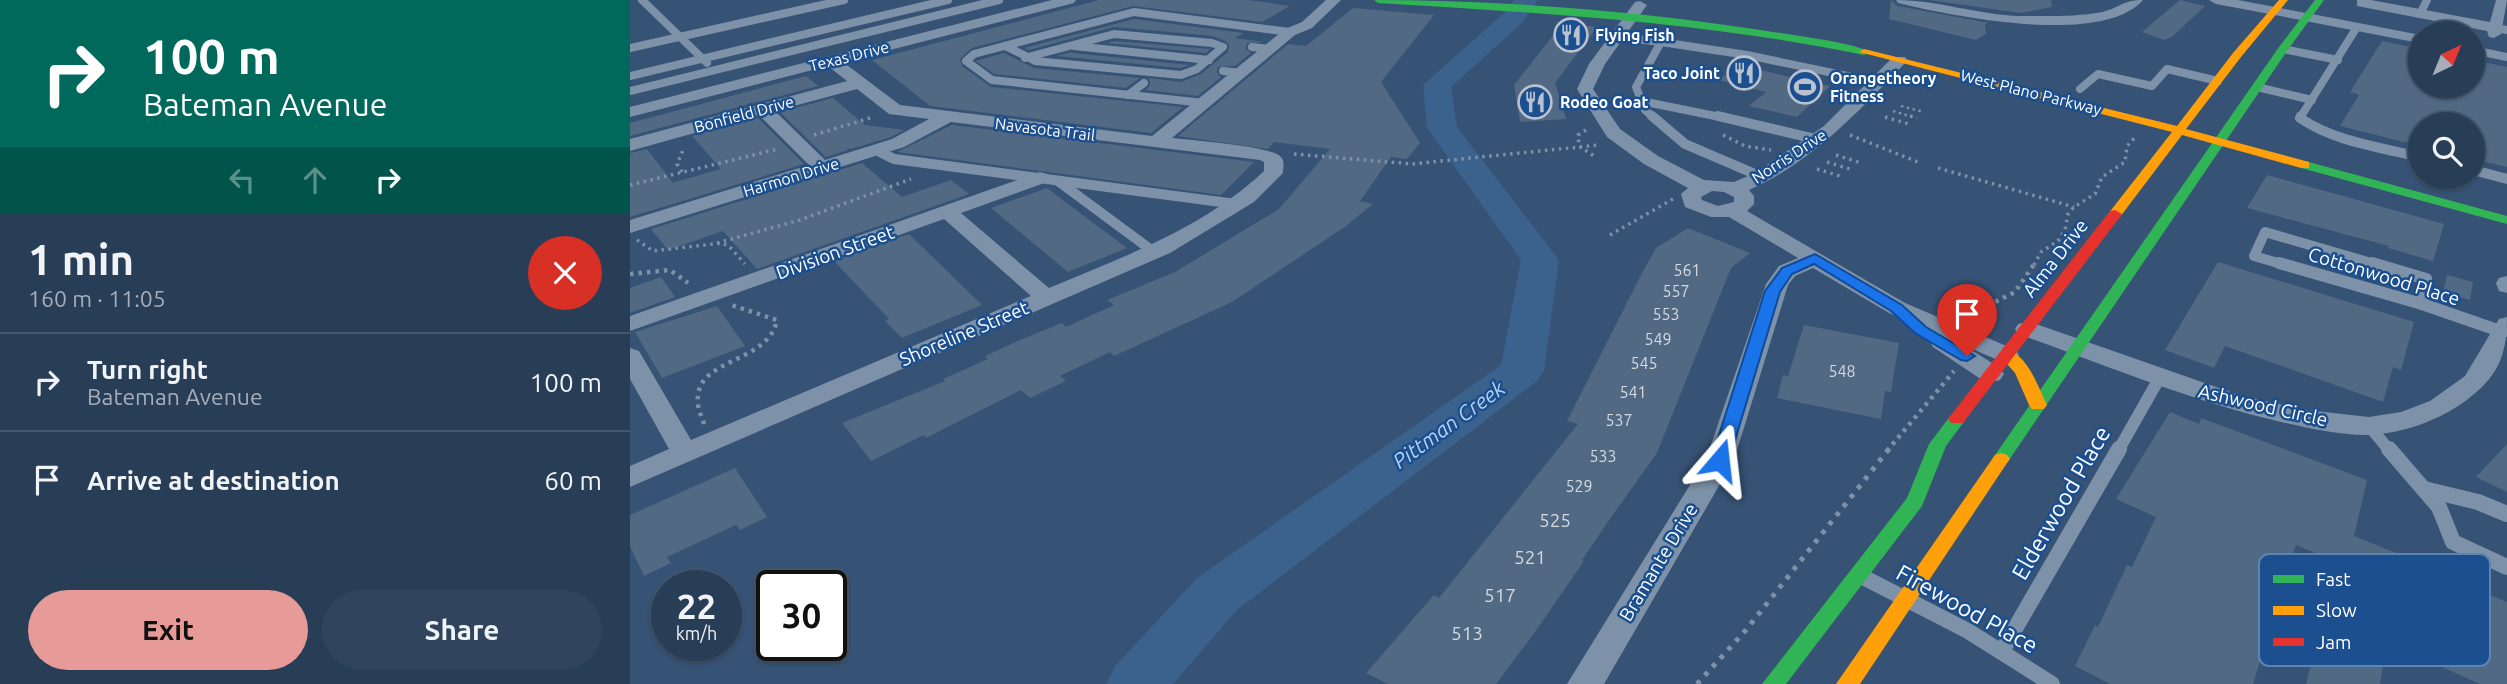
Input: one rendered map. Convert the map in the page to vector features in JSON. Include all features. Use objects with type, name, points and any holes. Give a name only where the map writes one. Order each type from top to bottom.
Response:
[{"type":"main road","name":"West Plano Parkway","points":[[1378,0],[1548,10],[1636,11]]},
{"type":"main road","name":"West Plano Parkway","points":[[1568,0],[1906,54],[2080,89],[2185,124]]},
{"type":"main road","points":[[1847,684],[2283,49],[2320,0]]},
{"type":"main road","name":"Alma Drive","points":[[1773,684],[1915,500],[1938,444],[2278,6]]},
{"type":"main road","name":"West Plano Parkway","points":[[1906,54],[2225,134],[2337,157]]},
{"type":"main road","name":"West Plano Parkway","points":[[2225,134],[2507,220]]},
{"type":"main road","points":[[2007,355],[2022,371],[2038,405]]},
{"type":"street","name":"Texas Drive","points":[[630,112],[1069,0]]},
{"type":"street","points":[[1290,32],[1287,28],[1289,23],[1318,0]]},
{"type":"street","points":[[1156,142],[1290,32],[1307,25],[1334,0]]},
{"type":"street","points":[[1903,0],[1997,19],[2082,18],[2114,14],[2127,9],[2136,0]]},
{"type":"street","points":[[2216,0],[2278,6],[2306,17]]},
{"type":"street","points":[[2363,2],[2424,7],[2499,31],[2503,0]]},
{"type":"street","points":[[1636,11],[1597,64],[1585,89],[1613,133],[1696,190],[1692,203],[1697,207],[1714,212],[1734,200],[1815,259],[1897,308],[2007,355]]},
{"type":"street","name":"Norris Drive","points":[[1734,200],[1830,130],[1875,82],[1906,54]]},
{"type":"street","name":"Navasota Trail","points":[[831,61],[891,109],[1284,157]]},
{"type":"street","name":"Bonfield Drive","points":[[630,145],[858,83]]},
{"type":"street","points":[[763,109],[822,167]]},
{"type":"street","name":"Harmon Drive","points":[[631,230],[911,138],[947,117]]},
{"type":"street","name":"Shoreline Street","points":[[630,477],[1154,251],[1236,204],[1268,181],[1284,157]]},
{"type":"street","name":"Division Street","points":[[630,324],[948,212],[1049,180]]},
{"type":"street","points":[[948,212],[1047,298]]},
{"type":"street","name":"Bramante Drive","points":[[1585,684],[1720,460],[1776,284],[1787,271],[1815,259]]},
{"type":"street","points":[[1897,308],[1920,330],[1967,356],[1991,374]]},
{"type":"street","name":"Ashwood Circle","points":[[2027,329],[2236,402],[2306,419],[2369,426],[2406,420],[2439,407],[2475,381],[2506,327]]},
{"type":"street","points":[[630,356],[685,453]]},
{"type":"lane","points":[[642,0],[713,70]]},
{"type":"lane","points":[[630,48],[844,0]]},
{"type":"lane","points":[[630,76],[948,0]]},
{"type":"lane","points":[[630,91],[999,0]]},
{"type":"lane","points":[[1204,103],[992,79],[967,64],[970,56],[1133,12],[1290,32]]},
{"type":"lane","points":[[2306,17],[2408,37]]},
{"type":"lane","points":[[2357,27],[2300,118],[2309,126],[2408,154]]},
{"type":"lane","points":[[1005,46],[1025,58],[1049,63],[1171,75],[1190,73],[1223,47],[1212,43],[1124,34],[1105,36],[1025,58]]},
{"type":"lane","points":[[1618,37],[1747,55],[1875,82]]},
{"type":"lane","points":[[1661,42],[1636,87],[1644,110],[1685,144],[1762,177]]},
{"type":"lane","points":[[1070,45],[1209,60]]},
{"type":"lane","points":[[1252,47],[1270,49]]},
{"type":"lane","points":[[2283,49],[2338,60]]},
{"type":"lane","points":[[2485,52],[2507,57]]},
{"type":"lane","points":[[2080,89],[2098,74],[2152,86],[2167,69],[2218,81]]},
{"type":"lane","points":[[1223,71],[1241,73]]},
{"type":"lane","points":[[1128,95],[1144,83]]},
{"type":"lane","points":[[2257,87],[2312,100]]},
{"type":"lane","points":[[1641,102],[1688,109],[1816,139]]},
{"type":"lane","points":[[876,150],[894,159],[1236,204]]},
{"type":"lane","points":[[2485,173],[2507,179]]},
{"type":"lane","points":[[1049,180],[1154,251]]},
{"type":"lane","name":"Cottonwood Place","points":[[2421,304],[2426,279],[2265,232],[2255,256],[2421,304],[2506,327]]},
{"type":"lane","name":"Elderwood Place","points":[[2002,651],[2160,377]]},
{"type":"lane","points":[[2369,426],[2439,508],[2453,542],[2478,554]]},
{"type":"lane","points":[[2424,489],[2478,502],[2507,514]]},
{"type":"lane","points":[[2490,560],[2507,568]]},
{"type":"lane","name":"Firewood Place","points":[[1858,575],[2002,651],[2052,684]]},
{"type":"path","points":[[1901,106],[1924,113]]},
{"type":"path","points":[[1893,111],[1917,118]]},
{"type":"path","points":[[1885,117],[1909,124]]},
{"type":"path","points":[[804,139],[870,118]]},
{"type":"path","points":[[1586,130],[1577,139],[1580,148],[1594,156]]},
{"type":"path","points":[[1849,135],[1918,162]]},
{"type":"path","points":[[1984,327],[1993,303],[2015,292],[2041,252],[2057,241],[2065,230],[2068,214],[2095,194],[2097,181],[2125,163],[2130,141],[2136,136],[2147,135]]},
{"type":"path","points":[[1284,157],[1327,154],[1412,164],[1600,145]]},
{"type":"path","points":[[630,185],[769,152]]},
{"type":"path","points":[[682,153],[677,164],[682,172]]},
{"type":"path","points":[[1836,155],[1861,163]]},
{"type":"path","points":[[1827,162],[1850,169]]},
{"type":"path","points":[[1938,168],[2074,207]]},
{"type":"path","points":[[1818,169],[1840,176]]},
{"type":"path","points":[[631,230],[642,246],[653,251],[717,243],[736,235],[800,220],[865,192],[923,176]]},
{"type":"path","points":[[1610,235],[1678,196],[1696,190]]},
{"type":"path","points":[[717,243],[729,246],[752,272]]},
{"type":"path","points":[[630,274],[670,270],[691,285]]},
{"type":"path","points":[[704,425],[697,401],[708,376],[726,363],[764,345],[777,327],[777,320],[771,316],[738,310],[726,297]]},
{"type":"path","points":[[1697,684],[1746,631],[1850,495],[1959,365]]},
{"type":"building","points":[[1099,0],[1249,0],[1290,6],[1262,22],[1133,6],[972,48],[960,59],[962,66],[991,87],[1183,107],[1151,133],[930,106],[872,60]]},
{"type":"building","points":[[1891,0],[1897,6],[1989,23],[1985,24],[1986,34],[1976,40],[1889,19]]},
{"type":"building","points":[[1929,0],[2051,0],[2052,7],[2020,13]]},
{"type":"building","points":[[2180,0],[2205,6],[2172,37],[2164,40],[2142,32]]},
{"type":"building","points":[[1353,8],[1434,15],[1381,82],[1420,143],[1407,159],[1391,157],[1360,201],[1373,204],[1346,226],[1232,302],[1114,356],[1110,352],[1060,376],[1066,381],[1030,398],[1021,390],[926,438],[924,435],[871,461],[842,423],[945,381],[943,379],[988,359],[985,356],[1020,340],[1062,323],[1066,327],[1114,305],[1107,300],[1175,272],[1279,209],[1330,149],[1274,142],[1268,149],[1178,136],[1288,44],[1306,46]]},
{"type":"building","points":[[1134,19],[1244,33],[1234,38],[1265,42],[1247,43],[1246,49],[1251,53],[1235,66],[1218,67],[1217,73],[1221,77],[1198,96],[1146,90],[1150,85],[1149,78],[1181,82],[1201,74],[1228,52],[1229,45],[1213,36],[1114,27],[1029,50],[1024,48]]},
{"type":"building","points":[[1563,23],[1597,27],[1555,83],[1566,119],[1520,122],[1514,85]]},
{"type":"building","points":[[1115,41],[1210,49],[1206,53],[1107,43]]},
{"type":"building","points":[[2382,41],[2408,46],[2408,98],[2485,98],[2485,62],[2507,67],[2507,167],[2485,162],[2485,112],[2408,112],[2408,143],[2340,126],[2359,95],[2350,92]]},
{"type":"building","points":[[1073,52],[1190,65],[1180,68],[1056,56]]},
{"type":"building","points":[[1004,53],[1034,68],[1140,78],[1126,88],[994,74],[976,61]]},
{"type":"building","points":[[1738,65],[1830,86],[1797,117],[1749,106],[1766,92],[1719,80]]},
{"type":"building","points":[[806,76],[818,86],[630,136],[630,123]]},
{"type":"building","points":[[833,98],[865,125],[904,130],[891,137],[851,149],[846,148],[848,150],[826,157],[780,112]]},
{"type":"building","points":[[758,118],[804,164],[630,217],[630,153],[647,149],[673,183],[721,169],[692,136]]},
{"type":"building","points":[[952,125],[1254,162],[1221,195],[897,152]]},
{"type":"building","points":[[862,163],[902,197],[951,180],[969,194],[757,269],[723,231],[668,250],[651,229]]},
{"type":"building","points":[[2267,175],[2444,224],[2433,261],[2388,248],[2389,246],[2247,208]]},
{"type":"building","points":[[1047,188],[1127,248],[1068,272],[991,208]]},
{"type":"building","points":[[1688,228],[1750,253],[1731,268],[1657,453],[1535,632],[1496,684],[1388,684],[1366,673],[1434,595],[1439,598],[1578,424],[1567,421],[1656,248]]},
{"type":"building","points":[[909,234],[982,305],[902,338],[885,321],[889,319],[834,261]]},
{"type":"building","points":[[2218,262],[2414,322],[2401,370],[2393,367],[2383,402],[2225,346],[2214,368],[2165,350]]},
{"type":"building","points":[[2447,275],[2473,282],[2470,300],[2443,293]]},
{"type":"building","points":[[661,277],[675,297],[630,313],[630,288]]},
{"type":"building","points":[[717,306],[745,346],[662,378],[635,332]]},
{"type":"building","points":[[1804,325],[1899,343],[1891,392],[1885,391],[1881,419],[1777,398],[1783,375],[1788,376]]},
{"type":"building","points":[[2170,412],[2199,424],[2201,418],[2367,480],[2354,536],[2399,554],[2318,554],[2296,545],[2293,554],[2259,554],[2259,665],[2253,684],[2110,684],[2075,666],[2095,625],[2098,627],[2127,565],[2132,567],[2156,517],[2116,499]]},
{"type":"building","points":[[2507,444],[2507,492],[2476,477]]},
{"type":"building","points":[[735,468],[767,517],[740,530],[736,525],[667,557],[671,563],[651,570],[644,576],[630,546],[630,515]]},
{"type":"building","points":[[2490,595],[2507,602],[2507,684],[2480,684],[2442,667],[2490,666]]},
{"type":"building","points":[[2310,666],[2383,666],[2380,684],[2306,684]]},
{"type":"waterway","name":"Pittman Creek","points":[[1136,684],[1217,594],[1522,371],[1540,260],[1442,128],[1437,85],[1513,18],[1526,0]]},
{"type":"traffic: fast","points":[[1378,0],[1683,22],[1864,52]]},
{"type":"traffic: fast","points":[[2001,459],[2283,49],[2320,0]]},
{"type":"traffic: fast","points":[[2305,165],[2507,220]]},
{"type":"traffic: fast","points":[[1773,684],[1915,501],[1938,444],[1957,419]]},
{"type":"traffic: slow","points":[[2115,214],[2237,55],[2284,0]]},
{"type":"traffic: slow","points":[[1864,52],[2164,126],[2305,165]]},
{"type":"traffic: slow","points":[[2007,355],[2022,371],[2038,405]]},
{"type":"traffic: slow","points":[[1847,684],[2001,459]]},
{"type":"traffic: jam","points":[[1957,419],[2115,214]]},
{"type":"place","name":"Flying Fish","points":[[1571,35]]},
{"type":"place","name":"Taco Joint","points":[[1744,73]]},
{"type":"place","name":"Orangetheory Fitness","points":[[1805,87]]},
{"type":"place","name":"Rodeo Goat","points":[[1535,102]]},
{"type":"route","points":[[1720,460],[1776,284],[1787,271],[1815,259],[1897,308],[1920,330],[1967,356]]}]
